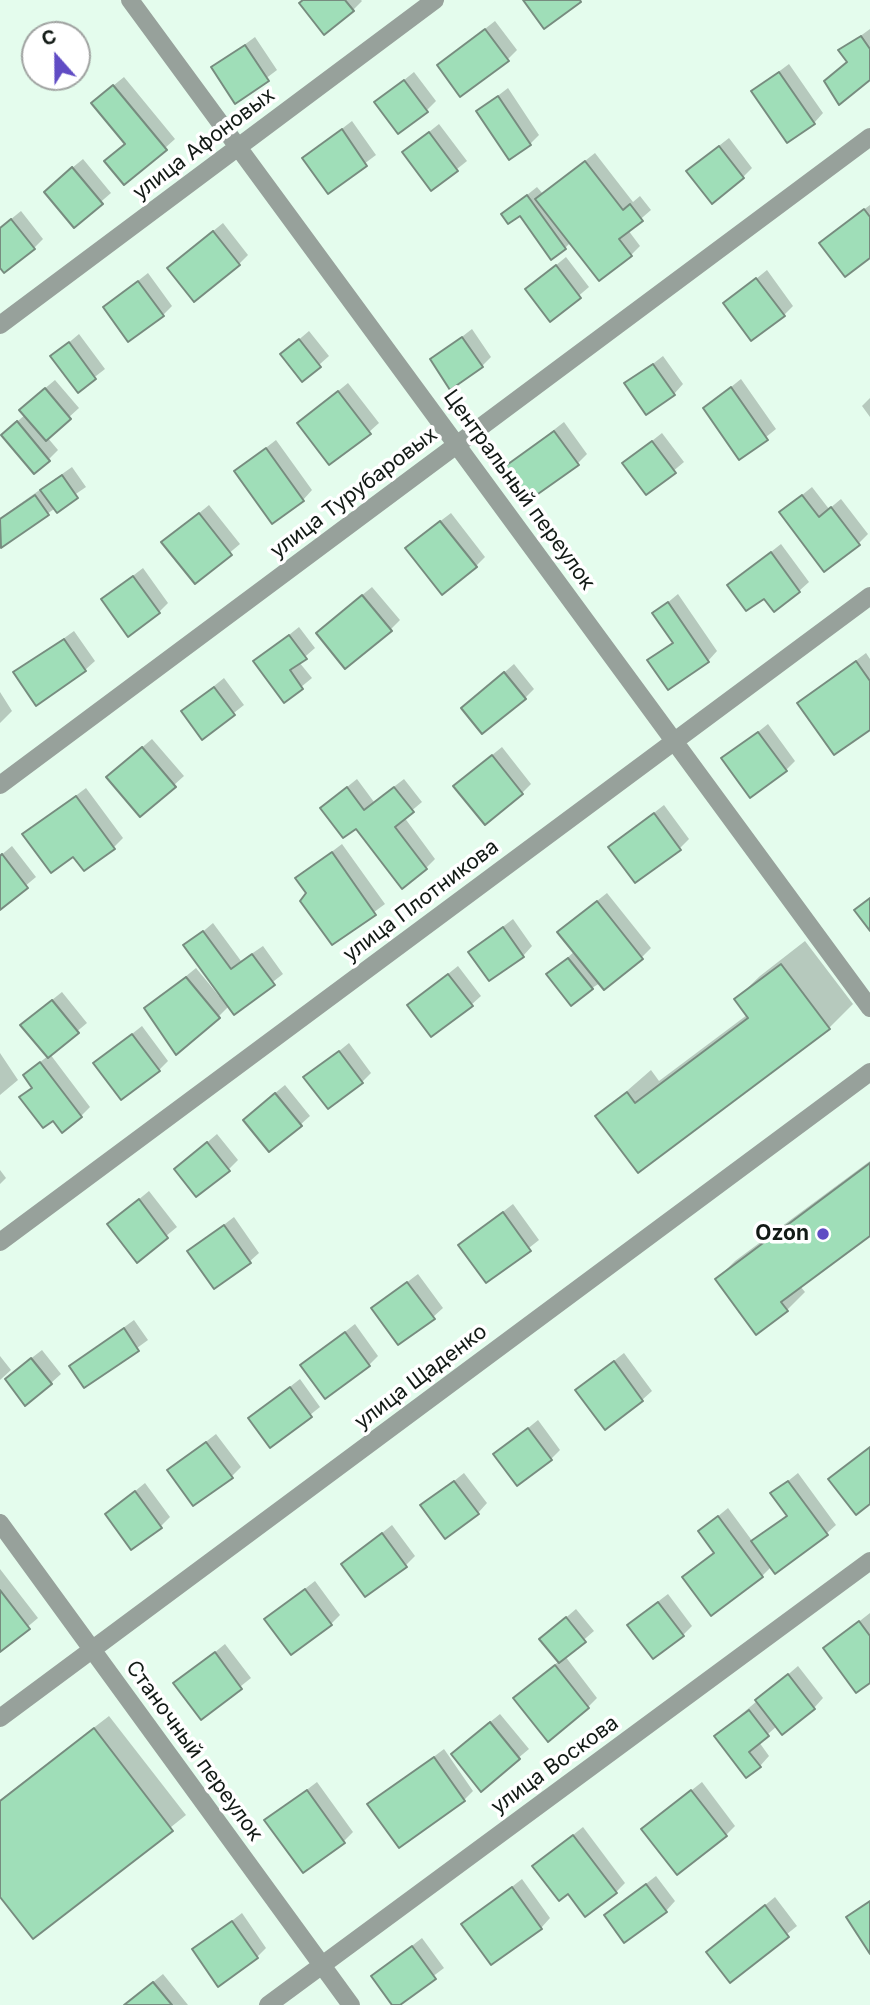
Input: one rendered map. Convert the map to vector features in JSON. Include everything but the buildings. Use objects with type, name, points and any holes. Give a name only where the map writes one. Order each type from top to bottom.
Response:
[{"type":"street","name":"Центральный переулок","points":[[130,0],[870,1008]]},
{"type":"street","name":"улица Афоновых","points":[[0,325],[436,0]]},
{"type":"street","name":"улица Турубаровых","points":[[0,785],[870,137]]},
{"type":"street","name":"улица Плотникова","points":[[0,1242],[870,596]]},
{"type":"street","name":"улица Щаденко","points":[[0,1718],[870,1072]]},
{"type":"street","name":"Станочный переулок","points":[[0,1523],[351,2005]]},
{"type":"street","name":"улица Воскова","points":[[268,2005],[870,1561]]},
{"type":"place","name":"Ozon","points":[[823,1234]]}]
